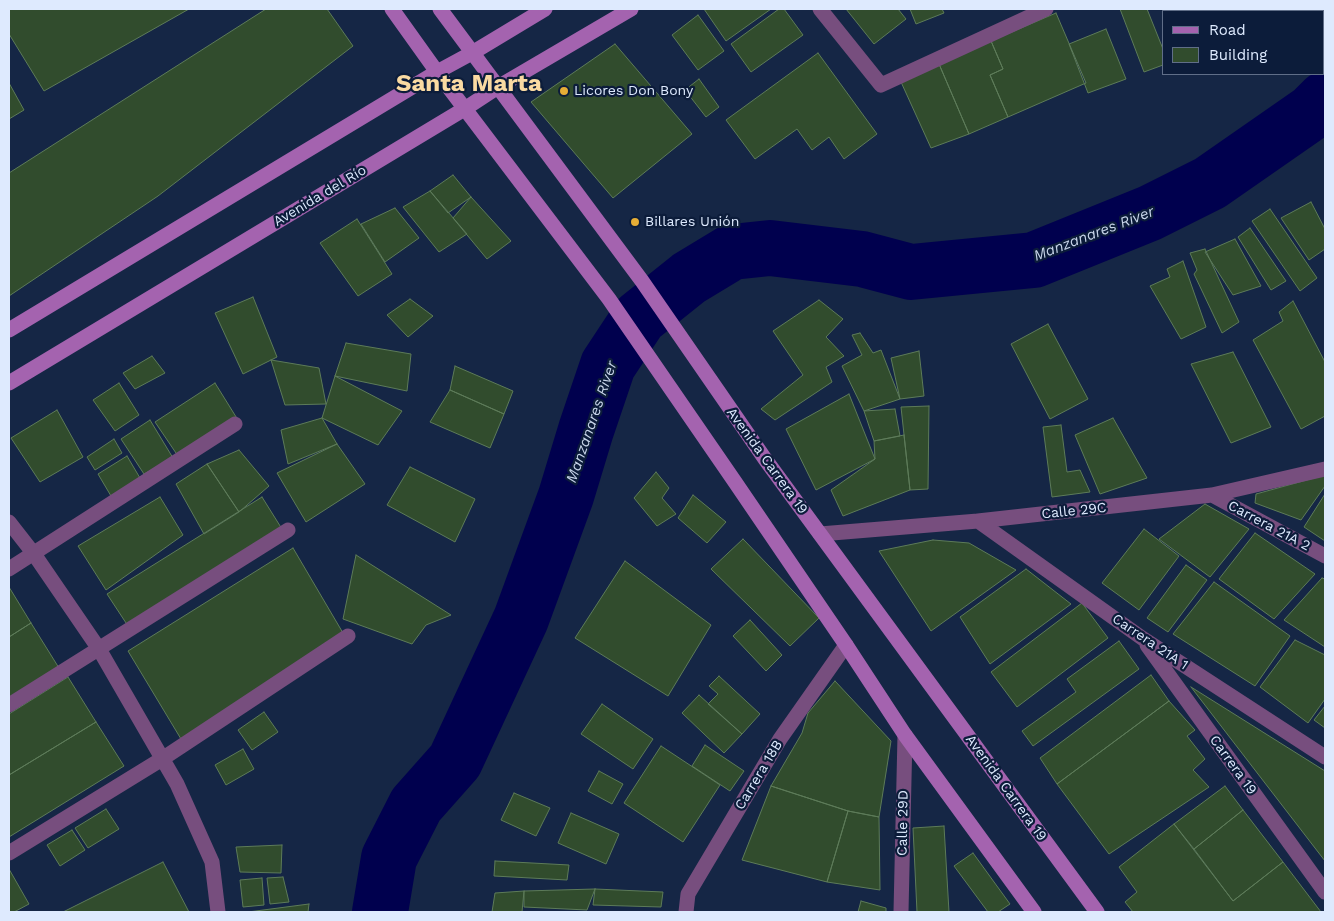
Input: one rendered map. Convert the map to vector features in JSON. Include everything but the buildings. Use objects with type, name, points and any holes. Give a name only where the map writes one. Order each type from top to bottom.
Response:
[{"type":"main road","points":[[392,9],[437,72],[609,299],[846,645],[904,735],[1034,912]]},
{"type":"main road","name":"Avenida Carrera 19","points":[[440,9],[642,281],[765,460],[1097,912]]},
{"type":"main road","points":[[9,330],[545,9]]},
{"type":"main road","name":"Avenida del Río","points":[[9,384],[632,9]]},
{"type":"street","points":[[820,9],[881,85],[1046,9]]},
{"type":"street","points":[[9,569],[235,424]]},
{"type":"street","name":"Calle 29C","points":[[820,534],[978,521],[1212,495],[1325,468]]},
{"type":"street","name":"Carrera 21A 2","points":[[1212,495],[1325,556]]},
{"type":"street","name":"Carrera 21A 1","points":[[978,521],[1142,638],[1325,757]]},
{"type":"street","points":[[9,522],[34,554],[99,649],[178,784],[212,862],[218,912]]},
{"type":"street","points":[[9,705],[288,530]]},
{"type":"street","points":[[9,853],[162,758],[348,636]]},
{"type":"street","name":"Carrera 19","points":[[1142,638],[1325,892]]},
{"type":"street","name":"Carrera 18B","points":[[686,912],[688,894],[741,804],[780,739],[846,645]]},
{"type":"street","name":"Calle 29D","points":[[901,912],[904,735]]},
{"type":"waterway","name":"Manzanares River","points":[[380,912],[389,858],[416,805],[455,761],[521,619],[566,496],[608,365],[639,318],[689,278],[732,252],[770,248],[862,259],[911,272],[1034,260],[1150,213],[1210,183],[1312,112],[1325,99]]},
{"type":"place","name":"Licores Don Bony","points":[[564,91]]},
{"type":"place","name":"Billares Unión","points":[[635,222]]},
{"type":"district","name":"Santa Marta","points":[[469,84]]}]
